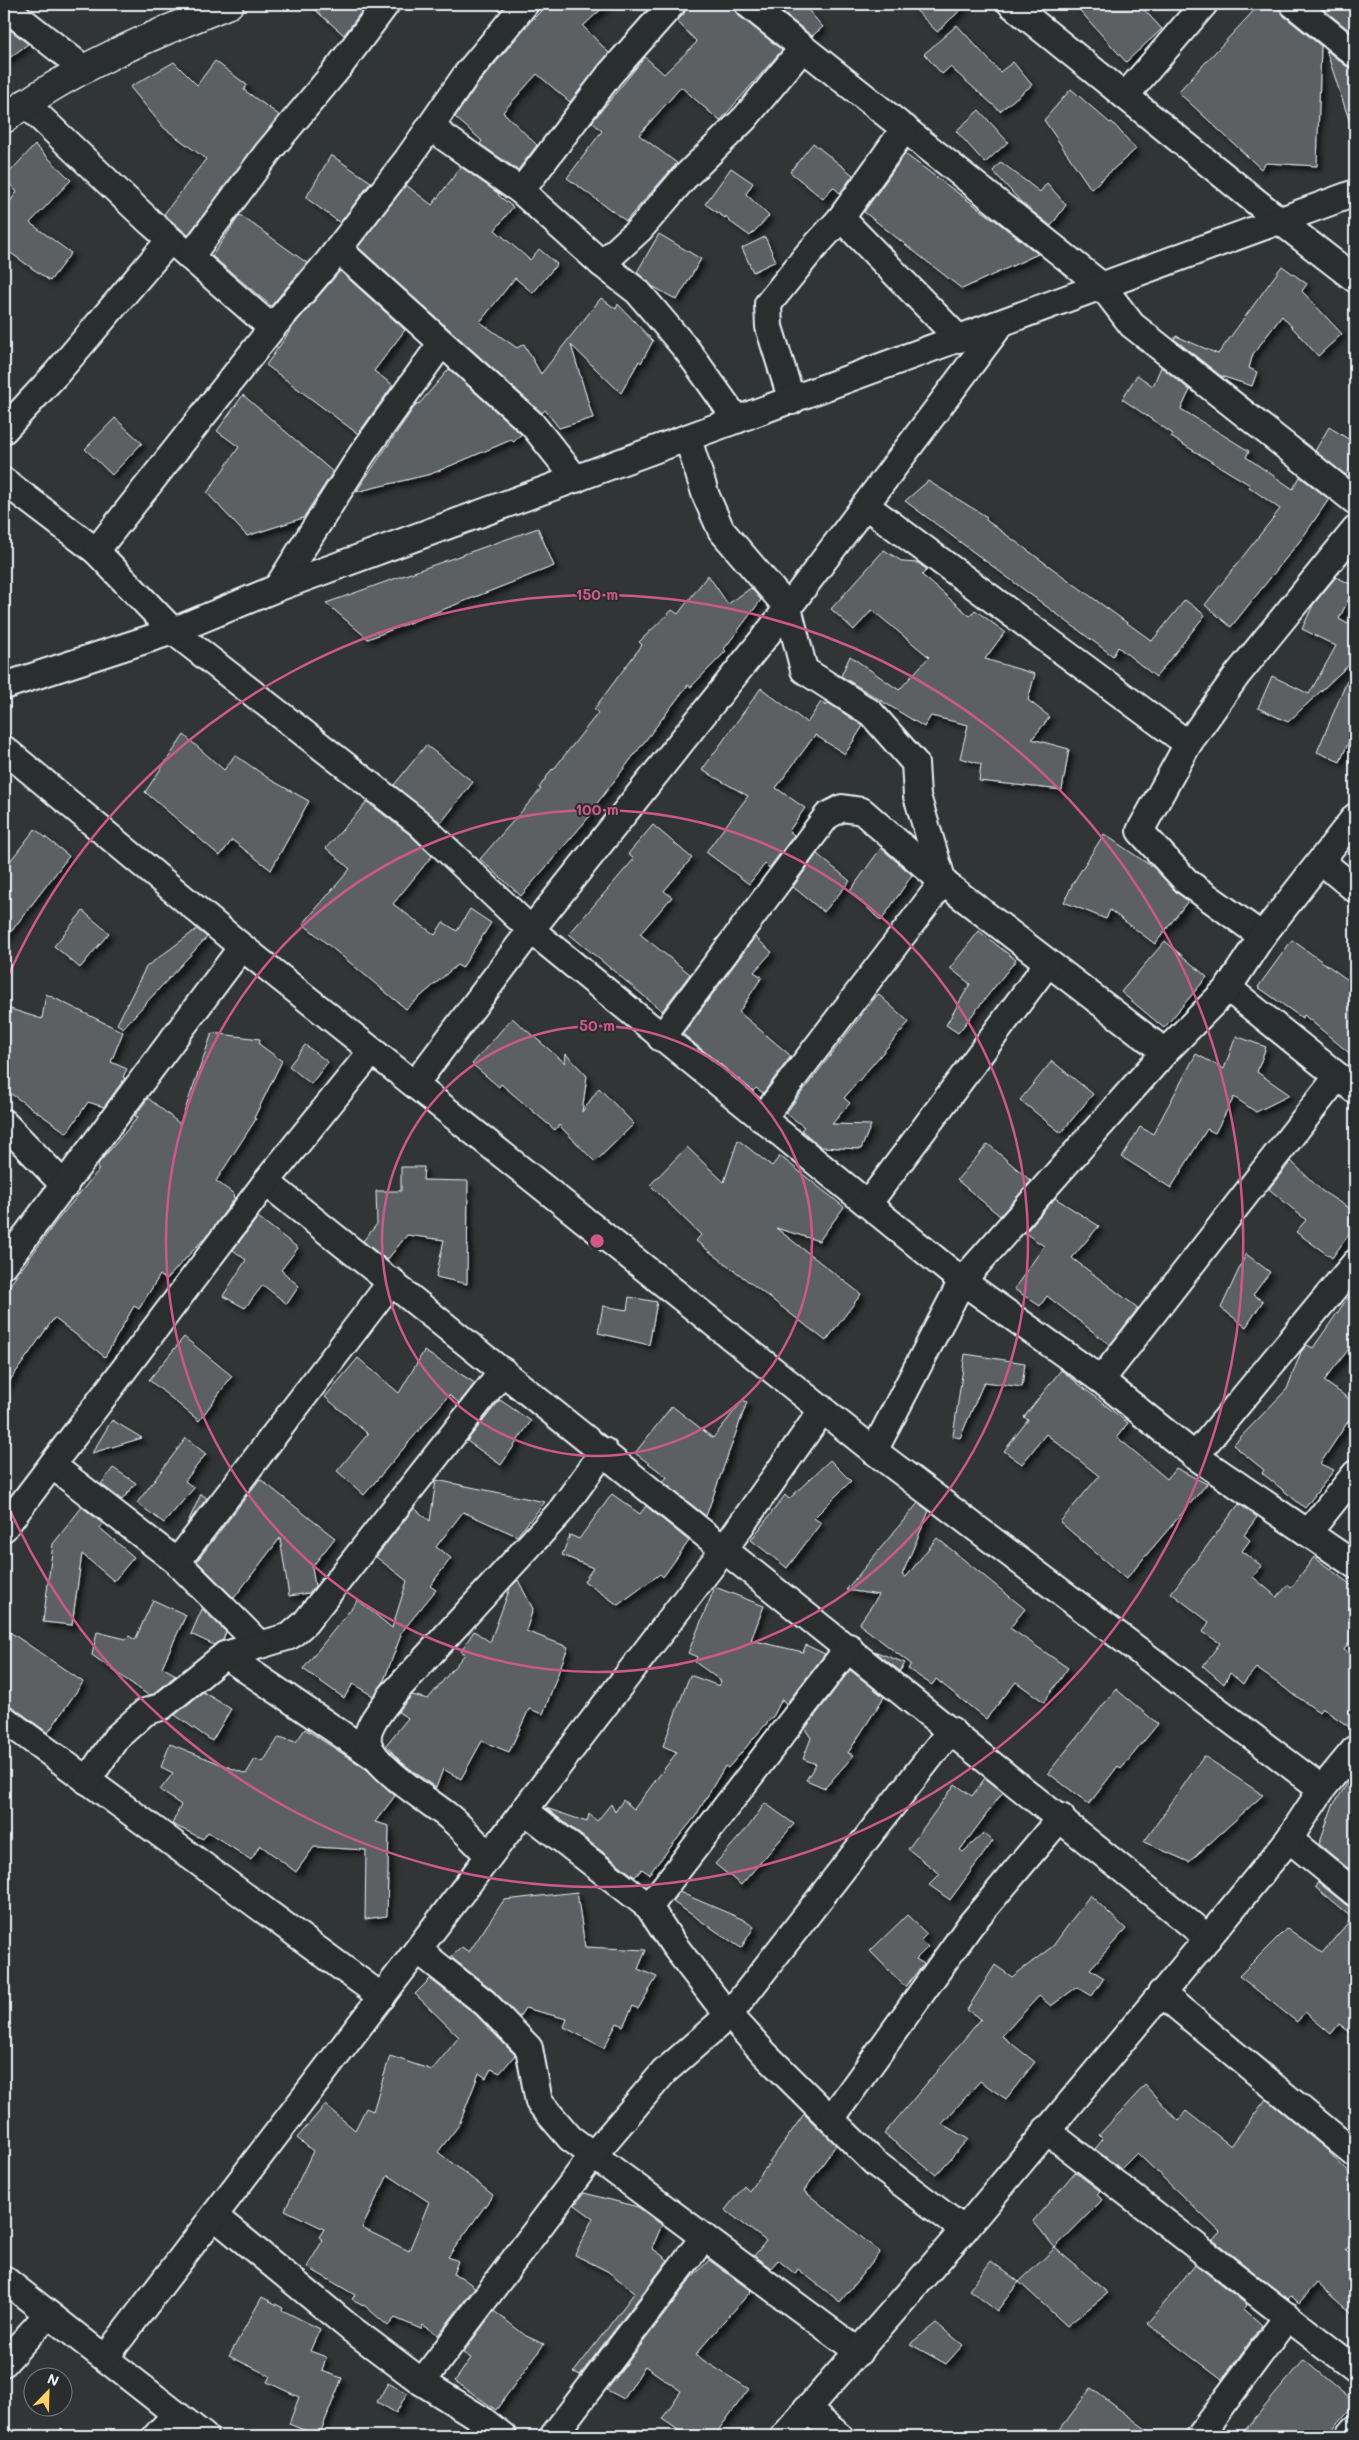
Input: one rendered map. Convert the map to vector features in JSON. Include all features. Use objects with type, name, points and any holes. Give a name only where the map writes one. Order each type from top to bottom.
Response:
[{"type":"street","points":[[4,119],[48,87],[129,46],[229,4]]},
{"type":"street","points":[[190,257],[268,152],[339,67],[386,4]]},
{"type":"street","points":[[96,551],[272,328],[338,249],[430,127],[466,75],[525,4]]},
{"type":"street","points":[[521,191],[610,74],[672,4]]},
{"type":"street","points":[[748,4],[1102,286],[1132,325],[1355,500]]},
{"type":"street","points":[[1011,4],[1280,221],[1355,279]]},
{"type":"street","points":[[1125,96],[1204,4]]},
{"type":"street","points":[[1293,4],[1355,54]]},
{"type":"street","points":[[4,6],[84,69]]},
{"type":"street","points":[[602,264],[640,229],[684,178],[745,118],[803,48]]},
{"type":"street","points":[[25,103],[170,240],[272,328]]},
{"type":"street","points":[[430,127],[521,191],[602,264],[638,292],[687,350],[737,420]]},
{"type":"street","points":[[792,401],[769,327],[768,304],[808,253],[841,218],[905,128]]},
{"type":"street","points":[[4,686],[173,631],[277,588],[792,401],[1355,193]]},
{"type":"street","points":[[841,218],[960,339]]},
{"type":"street","points":[[4,430],[56,375],[170,240]]},
{"type":"street","points":[[338,249],[532,424],[576,479]]},
{"type":"street","points":[[415,1084],[531,930],[788,608],[1001,324]]},
{"type":"street","points":[[277,588],[362,454],[442,344]]},
{"type":"street","points":[[688,439],[706,496],[722,530],[788,608],[804,670],[871,714],[915,763],[918,796],[943,882]]},
{"type":"street","points":[[4,481],[96,551],[173,631],[419,823],[531,930],[661,1038],[962,1281],[1102,1380],[1195,1456],[1355,1565]]},
{"type":"street","points":[[865,505],[1188,744]]},
{"type":"street","points":[[1262,936],[1187,882],[1140,831],[1188,744],[1237,675],[1355,530]]},
{"type":"street","points":[[4,750],[242,947],[874,1451],[1322,1789]]},
{"type":"street","points":[[661,1038],[827,816],[842,808],[862,811],[943,882],[1165,1052]]},
{"type":"street","points":[[874,1451],[962,1281],[1165,1052],[1228,988],[1262,936],[1355,817]]},
{"type":"street","points":[[1321,862],[1355,889]]},
{"type":"street","points":[[762,1119],[943,882]]},
{"type":"street","points":[[4,1265],[65,1186],[242,947]]},
{"type":"street","points":[[868,1204],[1048,963]]},
{"type":"street","points":[[1102,1380],[1347,1083],[1228,988]]},
{"type":"street","points":[[7,1519],[52,1465],[266,1182],[372,1051]]},
{"type":"street","points":[[4,1123],[65,1186]]},
{"type":"street","points":[[266,1182],[1061,1817],[1208,1938]]},
{"type":"street","points":[[1195,1456],[1355,1263]]},
{"type":"street","points":[[177,1562],[392,1281]]},
{"type":"street","points":[[87,1781],[116,1738],[146,1712],[161,1707],[225,1655],[290,1636],[305,1624],[503,1370]]},
{"type":"street","points":[[105,2358],[725,1548],[823,1409]]},
{"type":"street","points":[[372,1755],[367,1740],[371,1726],[392,1695],[560,1512],[604,1451]]},
{"type":"street","points":[[52,1465],[177,1562],[260,1645]]},
{"type":"street","points":[[1308,1533],[1355,1474]]},
{"type":"street","points":[[649,1907],[849,1647]]},
{"type":"street","points":[[225,1655],[372,1755],[415,1792],[449,1816],[490,1856]]},
{"type":"street","points":[[4,1719],[382,1996]]},
{"type":"street","points":[[422,2382],[594,2154],[664,2072],[729,2015],[951,1730]]},
{"type":"street","points":[[784,2436],[964,2230],[1208,1938],[1289,1839],[1322,1789],[1355,1749]]},
{"type":"street","points":[[524,1810],[649,1907],[673,1944],[729,2015],[831,2120],[875,2163],[964,2230]]},
{"type":"street","points":[[831,2120],[971,1924],[1061,1817]]},
{"type":"street","points":[[1289,1839],[1355,1893]]},
{"type":"street","points":[[418,1950],[485,2003],[528,2048],[539,2102],[570,2138],[859,2352]]},
{"type":"street","points":[[1161,1993],[1355,2154]]},
{"type":"street","points":[[1046,2130],[1355,2369]]},
{"type":"street","points":[[214,2216],[350,2328],[422,2382],[481,2419],[503,2436]]},
{"type":"street","points":[[553,2436],[704,2237]]},
{"type":"street","points":[[4,2279],[204,2436]]},
{"type":"street","points":[[4,2362],[48,2314]]},
{"type":"street","points":[[1199,2436],[1288,2316]]},
{"type":"street","points":[[806,2409],[840,2436]]},
{"type":"street","points":[[156,2436],[176,2414]]},
{"type":"street","points":[[1349,2436],[1355,2429]]},
{"type":"building","points":[[308,4],[367,4],[344,35]]},
{"type":"building","points":[[548,4],[607,4],[583,26],[609,53],[570,102],[537,74],[503,112],[537,145],[518,170],[480,144],[482,141],[455,117],[478,84],[530,22]]},
{"type":"building","points":[[687,4],[733,4],[739,16],[782,50],[720,121],[681,87],[639,135],[677,163],[626,221],[567,178],[602,131],[592,122],[645,57],[664,74],[697,42],[677,21],[684,14]]},
{"type":"building","points":[[772,4],[803,4],[823,27],[812,36]]},
{"type":"building","points":[[910,4],[967,4],[937,32]]},
{"type":"building","points":[[1074,4],[1139,4],[1162,29],[1126,62]]},
{"type":"building","points":[[1260,4],[1278,4],[1284,16],[1321,46],[1317,166],[1266,163],[1261,169],[1178,92]]},
{"type":"building","points":[[1317,4],[1355,4],[1355,35]]},
{"type":"building","points":[[4,25],[28,44],[4,62]]},
{"type":"building","points":[[957,25],[1000,72],[1013,62],[1032,85],[1000,111],[950,67],[942,74],[924,54]]},
{"type":"building","points":[[1326,50],[1346,66],[1355,69],[1355,126],[1351,126]]},
{"type":"building","points":[[215,61],[247,85],[244,90],[279,115],[188,235],[164,214],[206,159],[164,128],[130,87],[174,62],[197,85]]},
{"type":"building","points":[[1071,89],[1110,123],[1112,122],[1136,149],[1091,189],[1044,120]]},
{"type":"building","points":[[979,110],[1008,142],[985,163],[956,131]]},
{"type":"building","points":[[813,143],[853,175],[840,193],[833,187],[823,199],[790,172]]},
{"type":"building","points":[[35,145],[71,180],[30,223],[71,253],[50,281],[4,250],[4,205],[6,207],[17,192],[4,178]]},
{"type":"building","points":[[905,154],[1038,254],[962,289],[864,212]]},
{"type":"building","points":[[331,155],[371,182],[340,223],[306,198]]},
{"type":"building","points":[[1001,162],[1040,192],[1047,183],[1066,205],[1051,226],[1022,203],[993,171]]},
{"type":"building","points":[[461,167],[499,194],[513,207],[495,230],[530,260],[539,249],[557,264],[533,293],[515,278],[480,322],[517,348],[524,344],[541,374],[601,298],[616,309],[618,304],[653,341],[621,393],[571,345],[593,418],[559,428],[545,410],[542,413],[358,247],[406,185],[432,205]]},
{"type":"building","points":[[731,168],[753,183],[746,194],[769,216],[750,236],[729,221],[726,216],[725,218],[705,204]]},
{"type":"building","points":[[240,215],[307,263],[271,306],[212,256]]},
{"type":"building","points":[[659,234],[701,259],[677,300],[652,286],[637,272]]},
{"type":"building","points":[[765,237],[776,261],[753,272],[742,248]]},
{"type":"building","points":[[1282,266],[1307,284],[1302,291],[1342,334],[1318,356],[1282,316],[1253,354],[1249,368],[1257,372],[1252,386],[1221,376],[1174,339],[1176,336],[1218,354]]},
{"type":"building","points":[[340,271],[405,330],[374,371],[393,385],[358,434],[266,365],[295,324]]},
{"type":"building","points":[[1161,367],[1190,390],[1181,409],[1249,451],[1246,457],[1293,489],[1300,477],[1329,499],[1303,537],[1231,627],[1205,605],[1280,509],[1249,487],[1250,485],[1171,437],[1173,434],[1122,399],[1137,375],[1153,386]]},
{"type":"building","points":[[449,369],[521,434],[514,442],[511,440],[431,474],[356,492],[417,403],[419,404]]},
{"type":"building","points":[[243,395],[333,472],[303,518],[247,536],[207,493],[239,447],[217,431]]},
{"type":"building","points":[[115,418],[142,443],[112,475],[85,449]]},
{"type":"building","points":[[1329,427],[1355,443],[1355,460],[1346,475],[1315,451]]},
{"type":"building","points":[[928,481],[987,517],[986,520],[1152,641],[1185,600],[1205,615],[1156,677],[1118,647],[1113,656],[905,501]]},
{"type":"building","points":[[538,528],[554,566],[368,639],[326,603]]},
{"type":"building","points":[[884,550],[903,562],[918,563],[927,570],[922,575],[970,616],[975,610],[1005,632],[985,659],[1035,674],[1028,700],[1050,717],[1032,739],[1069,749],[1062,790],[979,781],[981,764],[960,758],[968,725],[931,716],[924,727],[841,676],[850,656],[899,690],[929,657],[872,610],[854,630],[831,609]]},
{"type":"building","points":[[708,575],[728,604],[751,588],[761,600],[724,649],[726,651],[691,687],[688,685],[595,806],[597,808],[521,896],[480,859],[541,789],[539,788],[552,769],[598,713],[594,709],[642,645],[639,642],[672,610],[678,614]]},
{"type":"building","points":[[1336,577],[1355,586],[1339,619],[1348,624],[1355,612],[1355,659],[1288,722],[1258,708],[1272,676],[1309,694],[1336,646],[1302,629],[1313,605]]},
{"type":"building","points":[[1355,662],[1355,727],[1340,762],[1317,752]]},
{"type":"building","points":[[761,688],[807,723],[821,702],[826,706],[828,703],[863,726],[845,754],[815,735],[776,788],[805,808],[789,831],[794,835],[769,868],[765,864],[749,884],[706,852],[748,796],[702,770]]},
{"type":"building","points":[[184,735],[224,770],[235,755],[271,780],[309,801],[271,870],[232,840],[220,856],[145,792]]},
{"type":"building","points":[[426,745],[473,782],[441,823],[394,785]]},
{"type":"building","points":[[367,802],[409,834],[432,856],[393,904],[435,935],[443,922],[457,931],[470,909],[491,923],[462,968],[457,965],[406,1009],[303,924],[350,869],[326,848]]},
{"type":"building","points":[[653,825],[692,858],[664,891],[672,897],[640,934],[690,974],[662,1011],[569,934],[634,859],[628,854]]},
{"type":"building","points":[[35,829],[69,856],[4,941],[4,869]]},
{"type":"building","points":[[1104,834],[1154,868],[1176,892],[1188,901],[1155,944],[1110,910],[1106,919],[1064,902],[1073,883]]},
{"type":"building","points":[[881,848],[912,875],[881,921],[850,891]]},
{"type":"building","points":[[817,854],[850,881],[824,912],[793,887]]},
{"type":"building","points":[[83,911],[109,933],[80,968],[54,946]]},
{"type":"building","points":[[197,929],[207,937],[123,1028],[117,1024],[146,967]]},
{"type":"building","points":[[979,931],[1016,960],[958,1033],[946,1025],[970,984],[950,968]]},
{"type":"building","points":[[755,937],[772,952],[754,972],[762,977],[739,1012],[791,1056],[763,1093],[756,1088],[753,1091],[683,1034]]},
{"type":"building","points":[[1292,940],[1355,985],[1355,1058],[1304,1015],[1302,1018],[1258,987]]},
{"type":"building","points":[[1165,941],[1207,977],[1164,1028],[1121,992]]},
{"type":"building","points":[[46,994],[123,1032],[111,1062],[127,1069],[123,1077],[125,1078],[104,1107],[88,1102],[67,1133],[4,1089],[4,1007],[42,1019]]},
{"type":"building","points":[[878,994],[909,1022],[844,1098],[850,1103],[832,1124],[871,1125],[861,1149],[821,1147],[801,1130],[804,1127],[786,1113]]},
{"type":"building","points":[[512,1018],[565,1063],[566,1054],[587,1076],[582,1112],[599,1088],[634,1124],[595,1162],[559,1125],[555,1130],[501,1084],[499,1087],[472,1064]]},
{"type":"building","points":[[212,1033],[260,1039],[259,1044],[282,1061],[254,1118],[256,1119],[216,1181],[234,1194],[233,1197],[235,1198],[210,1232],[166,1280],[160,1275],[139,1309],[134,1306],[105,1357],[54,1318],[4,1389],[4,1293],[55,1223],[98,1171],[98,1164],[138,1117],[135,1116],[148,1098],[180,1124]]},
{"type":"building","points":[[1236,1036],[1266,1047],[1257,1072],[1290,1095],[1256,1112],[1234,1097],[1215,1133],[1207,1129],[1171,1188],[1122,1157],[1140,1127],[1153,1134],[1196,1054],[1224,1069]]},
{"type":"building","points":[[305,1045],[328,1062],[311,1084],[289,1066]]},
{"type":"building","points":[[1052,1061],[1093,1094],[1061,1133],[1020,1100]]},
{"type":"building","points":[[738,1140],[772,1166],[780,1156],[844,1207],[819,1241],[776,1228],[861,1294],[826,1341],[696,1241],[701,1235],[650,1185],[687,1147],[724,1182]]},
{"type":"building","points":[[988,1144],[1031,1181],[1000,1216],[957,1180]]},
{"type":"building","points":[[1291,1161],[1322,1191],[1355,1212],[1355,1226],[1332,1258],[1296,1232],[1306,1220],[1269,1189]]},
{"type":"building","points":[[401,1167],[424,1167],[423,1180],[468,1181],[467,1284],[436,1277],[444,1240],[407,1235],[387,1260],[363,1241],[377,1224],[376,1191],[401,1191]]},
{"type":"building","points":[[1055,1198],[1099,1226],[1072,1258],[1138,1308],[1110,1345],[1047,1296],[1040,1306],[1014,1289],[1044,1246],[1025,1233]]},
{"type":"building","points":[[258,1217],[298,1248],[281,1270],[299,1286],[287,1304],[263,1285],[245,1308],[223,1296],[246,1260],[233,1250]]},
{"type":"building","points":[[1246,1254],[1270,1272],[1253,1295],[1263,1301],[1246,1327],[1221,1308]]},
{"type":"building","points":[[1355,1287],[1355,1341],[1324,1381],[1355,1403],[1355,1411],[1320,1464],[1334,1470],[1305,1508],[1262,1473],[1264,1470],[1233,1445],[1287,1389],[1301,1352],[1307,1345],[1313,1348]]},
{"type":"building","points":[[629,1297],[657,1302],[649,1345],[598,1333],[603,1306],[627,1310]]},
{"type":"building","points":[[184,1337],[232,1376],[199,1421],[149,1380]]},
{"type":"building","points":[[424,1351],[475,1383],[459,1403],[449,1395],[364,1495],[337,1471],[368,1434],[325,1397],[358,1358],[399,1393]]},
{"type":"building","points":[[965,1354],[1025,1363],[1022,1387],[984,1382],[960,1438],[953,1436]]},
{"type":"building","points":[[1061,1370],[1128,1423],[1117,1437],[1167,1479],[1176,1468],[1207,1484],[1126,1579],[1060,1522],[1099,1476],[1046,1434],[1022,1464],[1004,1451],[1028,1420],[1024,1417]]},
{"type":"building","points":[[500,1400],[531,1421],[501,1465],[467,1441]]},
{"type":"building","points":[[743,1400],[747,1402],[706,1516],[663,1482],[667,1477],[635,1453],[672,1406],[713,1438]]},
{"type":"building","points":[[112,1420],[142,1438],[92,1453]]},
{"type":"building","points":[[186,1438],[206,1454],[185,1481],[194,1488],[164,1523],[137,1503]]},
{"type":"building","points":[[830,1460],[851,1481],[814,1518],[821,1523],[787,1568],[751,1540],[785,1495],[789,1499]]},
{"type":"building","points":[[113,1468],[136,1483],[122,1500],[101,1484]]},
{"type":"building","points":[[260,1479],[335,1538],[312,1567],[315,1586],[309,1593],[289,1596],[280,1538],[234,1598],[197,1561]]},
{"type":"building","points":[[436,1480],[545,1502],[517,1536],[463,1512],[436,1547],[451,1558],[430,1586],[436,1590],[400,1634],[383,1683],[373,1696],[353,1684],[344,1698],[303,1669],[358,1600],[392,1628],[407,1581],[376,1557],[414,1508],[430,1521]]},
{"type":"building","points":[[201,1494],[207,1498],[187,1524]]},
{"type":"building","points":[[612,1494],[640,1514],[646,1506],[689,1541],[663,1577],[660,1574],[618,1605],[584,1581],[593,1568],[562,1555],[570,1535],[579,1539]]},
{"type":"building","points":[[918,1503],[929,1511],[902,1575],[906,1577],[937,1538],[1025,1609],[1010,1628],[1068,1668],[1044,1702],[1016,1682],[986,1719],[936,1679],[932,1685],[908,1669],[911,1664],[859,1624],[879,1595],[846,1590]]},
{"type":"building","points":[[1239,1504],[1257,1517],[1244,1535],[1250,1540],[1242,1551],[1262,1566],[1253,1577],[1277,1597],[1288,1585],[1292,1587],[1314,1557],[1355,1588],[1355,1635],[1344,1650],[1355,1658],[1355,1731],[1322,1708],[1319,1712],[1256,1668],[1243,1684],[1230,1673],[1224,1684],[1203,1666],[1220,1643],[1203,1632],[1209,1622],[1171,1593]]},
{"type":"building","points":[[82,1507],[103,1524],[100,1528],[134,1557],[114,1581],[82,1554],[72,1625],[43,1622],[53,1544]]},
{"type":"building","points":[[518,1580],[533,1609],[526,1631],[568,1647],[543,1714],[529,1709],[509,1752],[482,1741],[461,1779],[443,1769],[436,1788],[400,1761],[386,1745],[408,1718],[398,1712],[412,1695],[428,1699],[465,1654],[461,1651],[474,1631],[490,1642],[510,1588]]},
{"type":"building","points":[[715,1587],[764,1606],[751,1640],[803,1652],[806,1645],[825,1654],[786,1704],[782,1699],[774,1715],[728,1768],[725,1766],[695,1817],[649,1874],[642,1869],[635,1877],[546,1808],[587,1822],[589,1814],[597,1821],[611,1804],[615,1812],[623,1800],[634,1809],[677,1752],[663,1746],[690,1675],[719,1686],[721,1681],[695,1662],[697,1657],[688,1653]]},
{"type":"building","points":[[153,1600],[186,1615],[162,1667],[176,1675],[154,1694],[148,1695],[92,1655],[97,1632],[126,1639],[129,1636],[135,1640]]},
{"type":"building","points":[[202,1609],[226,1632],[223,1640],[214,1645],[191,1634]]},
{"type":"building","points":[[4,1628],[83,1682],[48,1733],[13,1707],[4,1704]]},
{"type":"building","points":[[874,1651],[905,1663],[900,1671]]},
{"type":"building","points":[[850,1670],[884,1697],[848,1753],[854,1755],[825,1788],[806,1780],[816,1764],[803,1759],[811,1738],[805,1729]]},
{"type":"building","points":[[1116,1689],[1158,1724],[1121,1769],[1118,1766],[1089,1804],[1048,1773]]},
{"type":"building","points":[[203,1692],[231,1709],[212,1741],[175,1715]]},
{"type":"building","points":[[305,1729],[366,1769],[395,1796],[375,1822],[389,1826],[387,1916],[365,1919],[366,1850],[314,1847],[296,1872],[260,1845],[251,1860],[208,1832],[203,1839],[172,1824],[181,1805],[160,1790],[173,1773],[161,1767],[170,1744],[246,1774],[255,1759],[263,1762],[279,1737],[296,1742]]},
{"type":"building","points":[[1204,1756],[1263,1795],[1189,1862],[1144,1842]]},
{"type":"building","points":[[1355,1772],[1355,1874],[1319,1844],[1333,1805]]},
{"type":"building","points":[[985,1778],[1003,1792],[960,1850],[963,1852],[984,1833],[993,1841],[950,1900],[929,1885],[940,1874],[908,1849],[955,1784],[972,1796]]},
{"type":"building","points":[[765,1803],[794,1824],[741,1885],[715,1864],[749,1826]]},
{"type":"building","points":[[1318,1882],[1346,1905],[1355,1908],[1355,2036],[1339,2024],[1331,2034],[1305,2012],[1297,2022],[1239,1976],[1287,1928],[1322,1953],[1352,1918],[1315,1887]]},
{"type":"building","points":[[577,1892],[585,1947],[646,1950],[638,1969],[657,1977],[638,2009],[633,2006],[623,2026],[617,2023],[604,2048],[564,2027],[567,2019],[525,2008],[519,2017],[494,1991],[451,1957],[462,1947],[469,1952],[504,1900]]},
{"type":"building","points":[[679,1892],[742,1919],[754,1927],[741,1948],[673,1902]]},
{"type":"building","points":[[1090,1895],[1126,1929],[1090,1969],[1104,1978],[1092,1996],[1077,1987],[1051,2006],[1039,1996],[1002,2036],[1035,2062],[1006,2099],[980,2081],[942,2124],[968,2139],[936,2175],[884,2134],[981,2019],[967,2010],[995,1965],[1012,1977],[1053,1946]]},
{"type":"building","points":[[907,1915],[927,1934],[921,1940],[928,1947],[916,1959],[924,1964],[905,1987],[870,1951]]},
{"type":"building","points":[[430,1979],[475,2014],[515,2055],[500,2073],[491,2069],[486,2078],[479,2073],[459,2125],[438,2152],[493,2195],[448,2257],[458,2261],[453,2274],[475,2287],[438,2335],[423,2325],[421,2329],[395,2318],[388,2326],[365,2306],[352,2299],[355,2295],[307,2267],[323,2240],[319,2237],[324,2229],[285,2210],[313,2151],[297,2138],[325,2105],[355,2130],[366,2108],[373,2111],[390,2056],[432,2070],[459,2037],[415,1994]],"holes":[[[388,2175],[429,2202],[409,2251],[362,2228]]]},
{"type":"building","points":[[1145,2085],[1178,2121],[1186,2111],[1231,2146],[1266,2099],[1326,2149],[1355,2179],[1355,2239],[1346,2250],[1355,2258],[1355,2317],[1317,2283],[1299,2303],[1291,2296],[1288,2299],[1213,2240],[1220,2232],[1137,2153],[1121,2169],[1095,2149],[1103,2139],[1099,2135]]},
{"type":"building","points":[[804,2114],[836,2145],[804,2191],[880,2252],[840,2302],[798,2269],[795,2274],[778,2260],[771,2268],[754,2256],[766,2241],[725,2210],[744,2186],[749,2191]]},
{"type":"building","points":[[1075,2172],[1100,2191],[1097,2194],[1102,2200],[1055,2248],[1033,2221]]},
{"type":"building","points":[[584,2193],[638,2207],[662,2225],[652,2248],[668,2260],[580,2375],[574,2372],[635,2292],[607,2271],[575,2255],[593,2218],[575,2205]]},
{"type":"building","points":[[1055,2248],[1108,2293],[1067,2326],[1019,2282]]},
{"type":"building","points":[[709,2260],[751,2291],[695,2355],[749,2389],[714,2436],[687,2436],[662,2419],[681,2391],[645,2366],[624,2399],[607,2390],[692,2278]]},
{"type":"building","points":[[991,2261],[1019,2282],[997,2311],[969,2290]]},
{"type":"building","points":[[1195,2264],[1247,2305],[1244,2309],[1262,2325],[1222,2380],[1148,2324]]},
{"type":"building","points":[[262,2297],[283,2308],[282,2310],[320,2329],[310,2351],[326,2357],[322,2371],[342,2378],[319,2436],[289,2424],[299,2397],[267,2382],[270,2376],[229,2356]]},
{"type":"building","points":[[494,2311],[526,2336],[544,2344],[496,2410],[455,2381],[471,2358],[463,2353]]},
{"type":"building","points":[[936,2323],[963,2345],[946,2364],[910,2344]]},
{"type":"building","points":[[1304,2360],[1355,2403],[1327,2436],[1240,2436]]},
{"type":"building","points":[[388,2383],[407,2393],[396,2413],[377,2402]]},
{"type":"building","points":[[1091,2388],[1155,2436],[1055,2436]]}]
